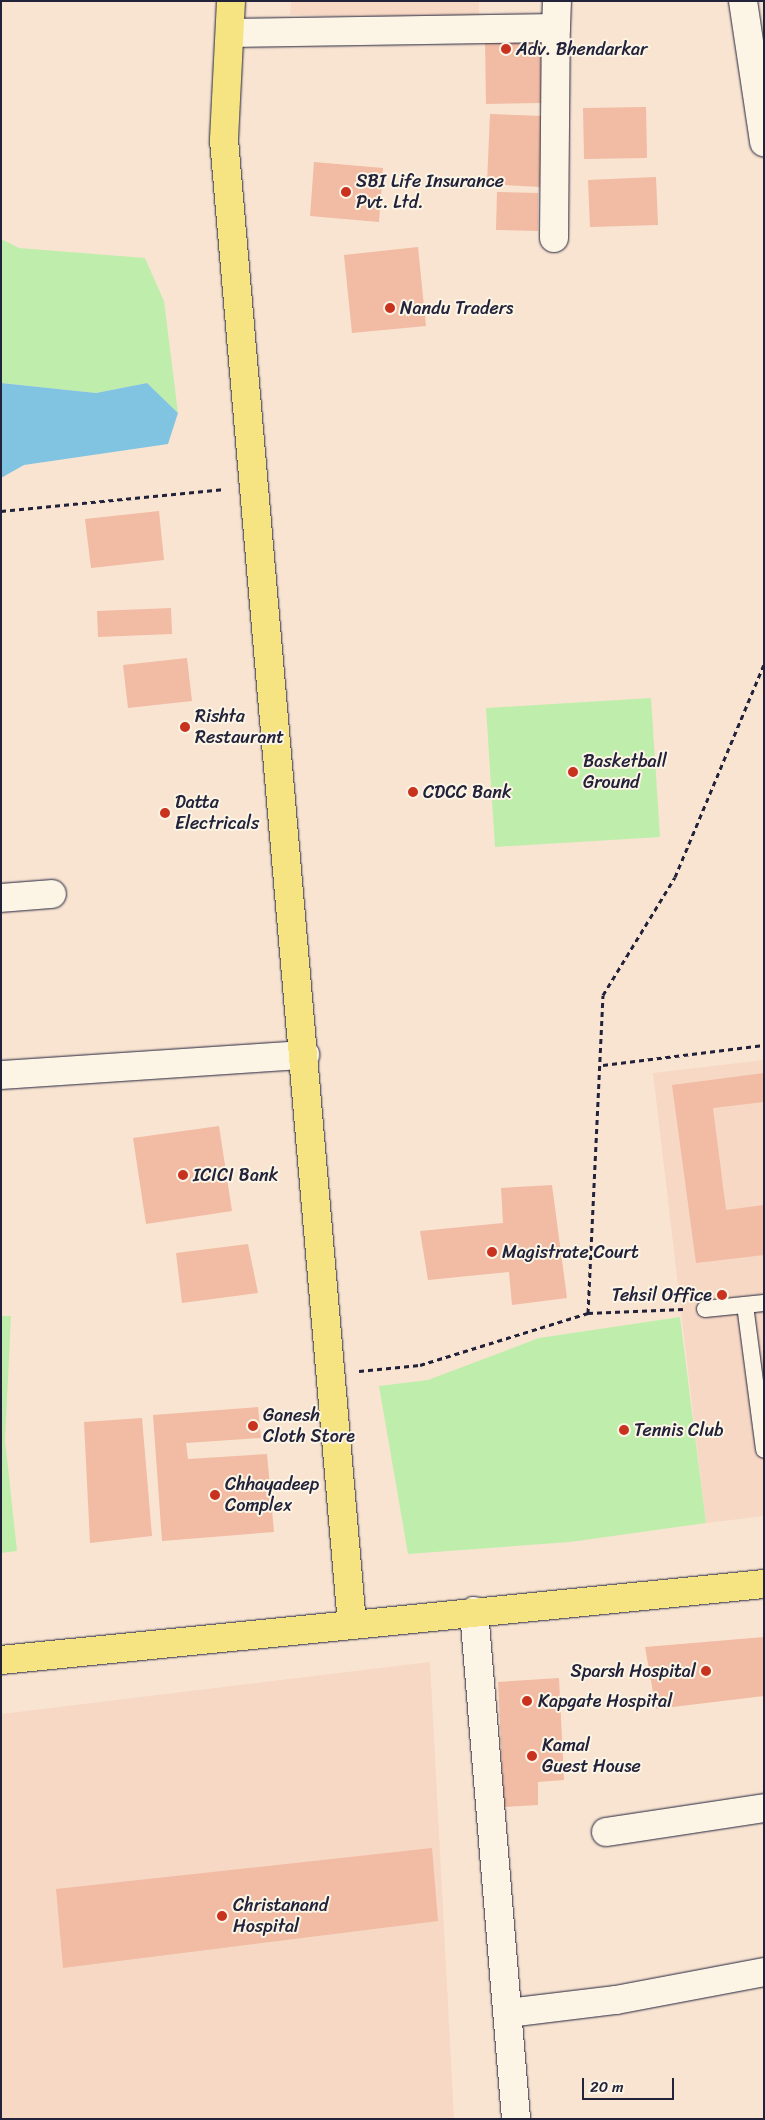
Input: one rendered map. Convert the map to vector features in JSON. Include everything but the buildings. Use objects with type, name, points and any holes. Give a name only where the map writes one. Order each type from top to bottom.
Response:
[{"type":"highway","points":[[231,1],[224,140],[256,487],[352,1623]]},
{"type":"highway","points":[[1,1660],[352,1623],[764,1584]]},
{"type":"street","points":[[554,238],[557,1]]},
{"type":"street","points":[[743,1],[764,142]]},
{"type":"street","points":[[230,33],[556,28]]},
{"type":"street","points":[[1,898],[52,894]]},
{"type":"street","points":[[1,1075],[304,1056]]},
{"type":"street","points":[[474,1611],[516,2119]]},
{"type":"street","points":[[606,1832],[764,1808]]},
{"type":"street","points":[[508,2013],[616,2000],[764,1972]]},
{"type":"lane","points":[[705,1309],[764,1303]]},
{"type":"lane","points":[[745,1305],[764,1450]]},
{"type":"path","points":[[1,511],[256,487]]},
{"type":"path","points":[[588,1313],[603,1065],[603,995],[675,877],[764,664]]},
{"type":"path","points":[[603,1065],[764,1046]]},
{"type":"path","points":[[331,1374],[420,1365],[588,1313],[705,1309]]},
{"type":"shaded area","points":[[291,1],[479,1],[479,18],[290,15]]},
{"type":"shaded area","name":"Tehsil Office","points":[[764,1060],[764,1516],[706,1523],[653,1073]]},
{"type":"shaded area","name":"Christanand Hospital","points":[[430,1662],[454,2119],[1,2119],[1,1714]]},
{"type":"green space","points":[[1,239],[19,248],[145,258],[164,301],[178,413],[147,383],[96,393],[1,383]]},
{"type":"green space","name":"Basketball Ground","points":[[651,698],[660,837],[495,847],[486,708]]},
{"type":"green space","points":[[1,1316],[11,1316],[5,1440],[17,1551],[1,1553]]},
{"type":"green space","points":[[680,1317],[706,1523],[570,1542],[408,1554],[379,1386],[428,1380],[539,1338]]},
{"type":"water","points":[[1,383],[96,393],[147,383],[178,413],[168,444],[24,465],[1,478]]},
{"type":"place","name":"Adv. Bhendarkar","points":[[506,49]]},
{"type":"place","name":"SBI Life Insurance Pvt. Ltd.","points":[[346,192]]},
{"type":"place","name":"Nandu Traders","points":[[390,308]]},
{"type":"place","name":"Rishta Restaurant","points":[[185,727]]},
{"type":"place","name":"Basketball Ground","points":[[573,772]]},
{"type":"place","name":"CDCC Bank","points":[[413,792]]},
{"type":"place","name":"Datta Electricals","points":[[165,813]]},
{"type":"place","name":"ICICI Bank","points":[[183,1175]]},
{"type":"place","name":"Magistrate Court","points":[[492,1252]]},
{"type":"place","name":"Tehsil Office","points":[[722,1295]]},
{"type":"place","name":"Ganesh Cloth Store","points":[[253,1426]]},
{"type":"place","name":"Tennis Club","points":[[624,1430]]},
{"type":"place","name":"Chhayadeep Complex","points":[[215,1495]]},
{"type":"place","name":"Sparsh Hospital","points":[[706,1671]]},
{"type":"place","name":"Kapgate Hospital","points":[[527,1701]]},
{"type":"place","name":"Kamal Guest House","points":[[532,1756]]},
{"type":"place","name":"Christanand Hospital","points":[[222,1916]]}]
